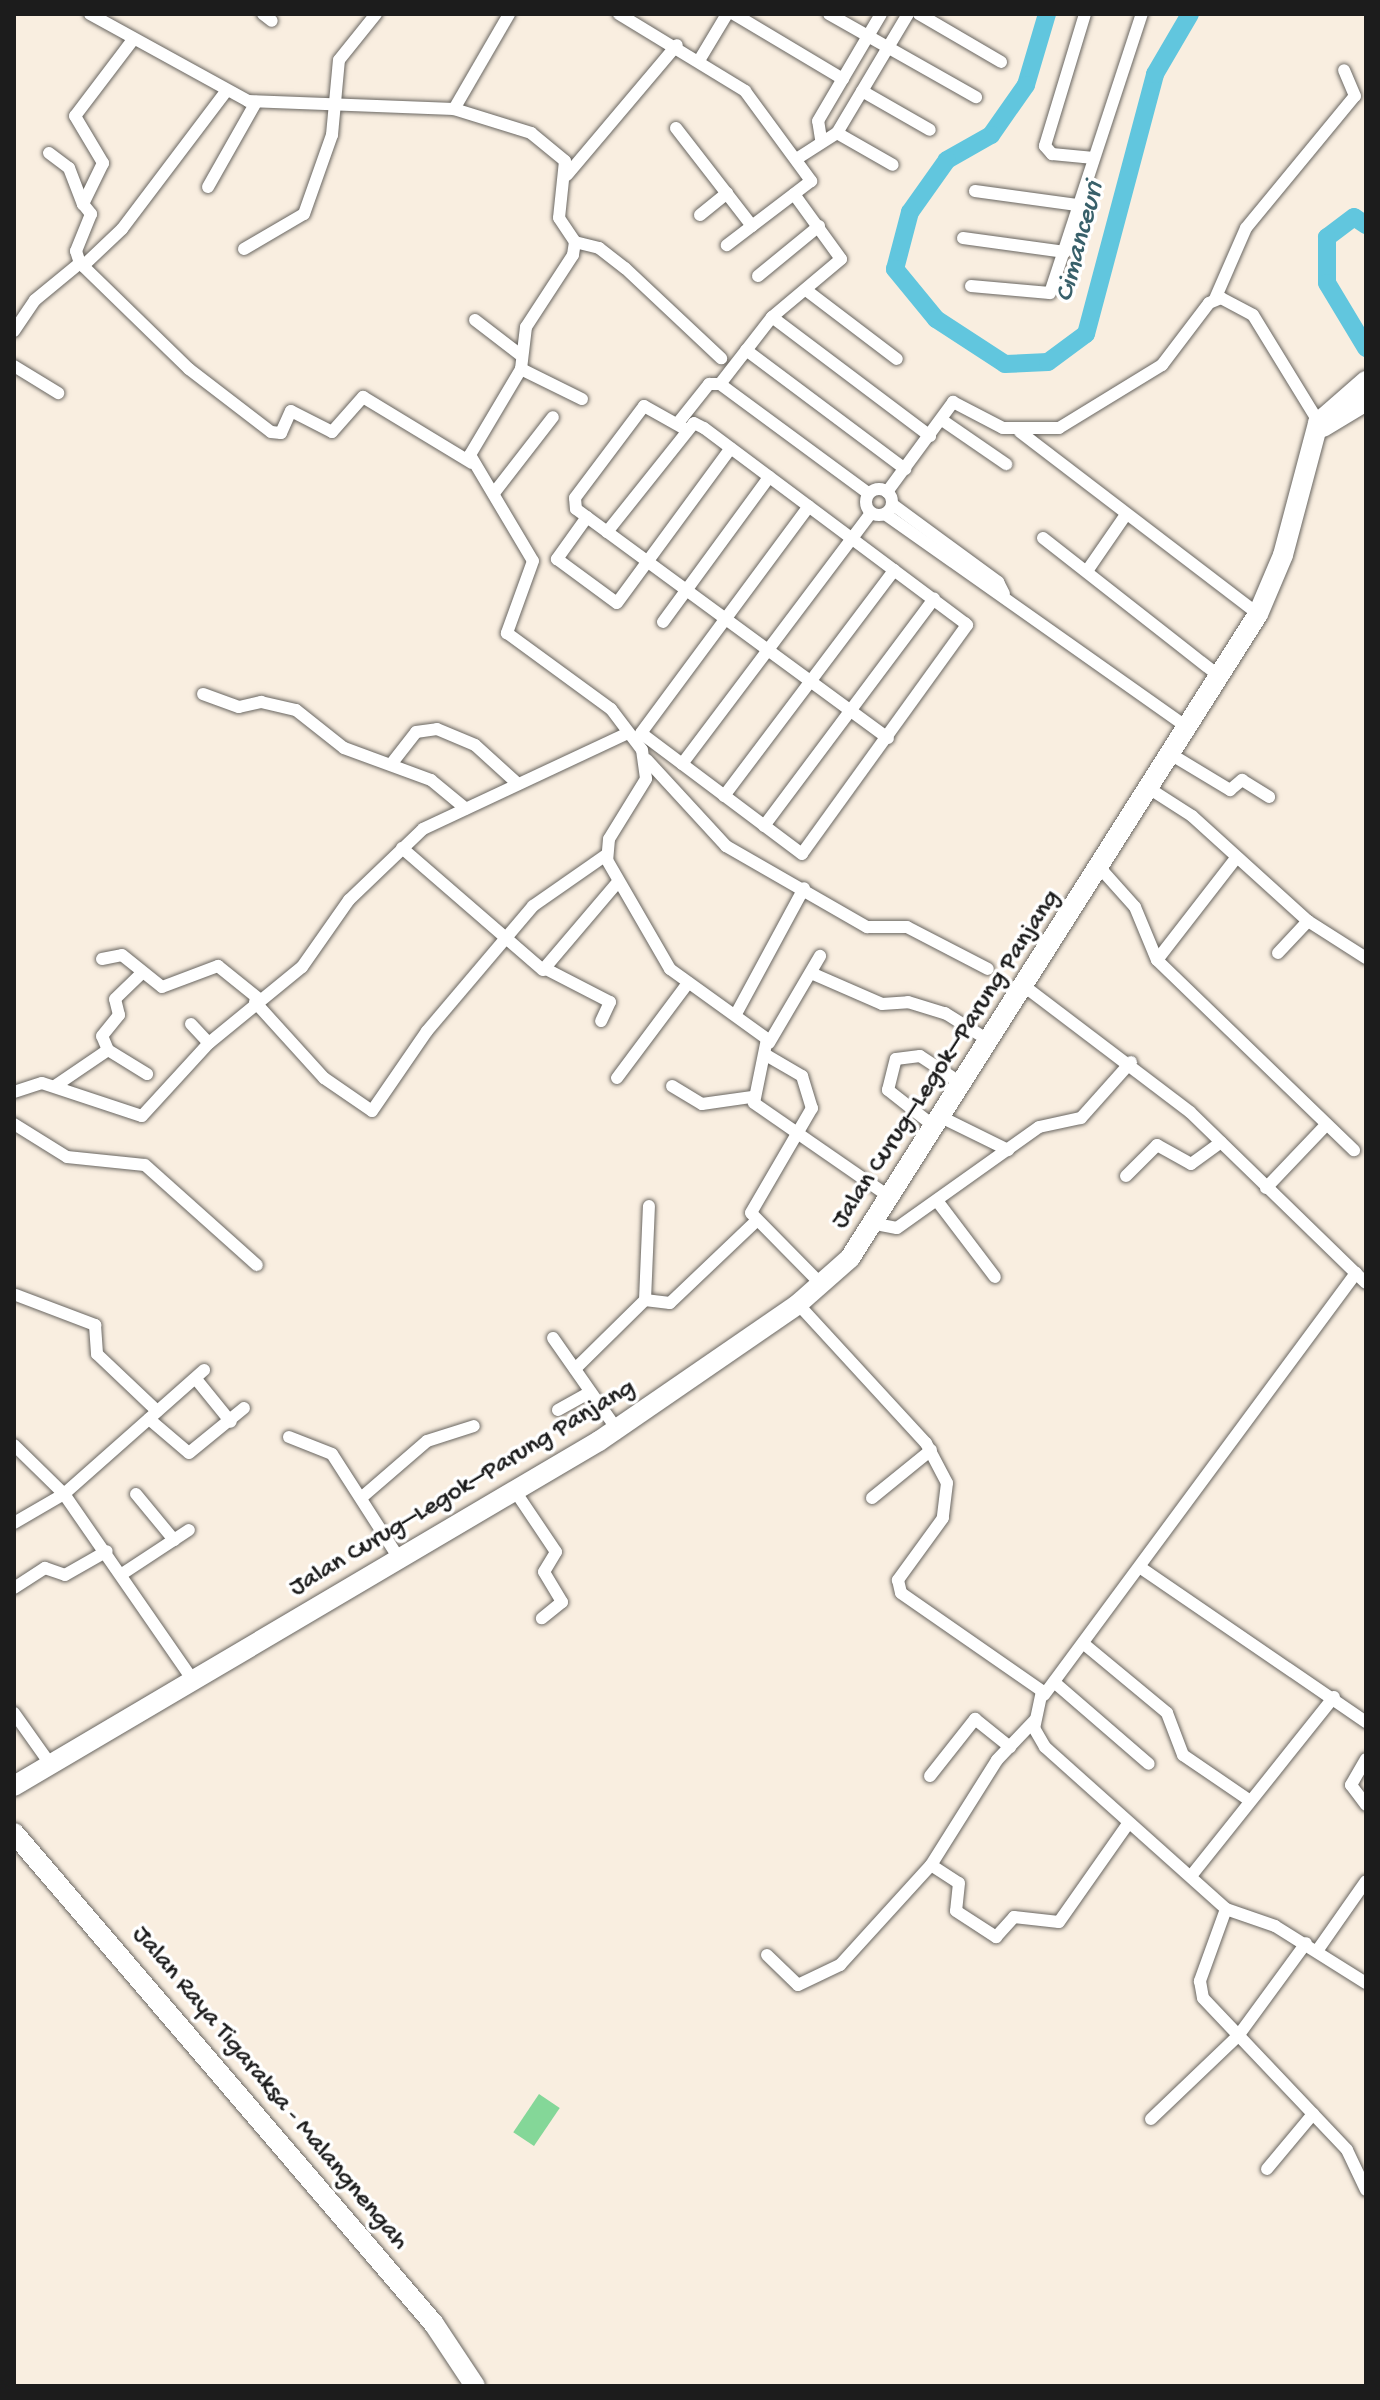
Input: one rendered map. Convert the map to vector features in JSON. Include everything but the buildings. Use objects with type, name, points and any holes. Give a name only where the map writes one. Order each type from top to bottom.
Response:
[{"type":"main road","points":[[1318,429],[1363,390]]},
{"type":"main road","name":"Jalan Curug–Legok–Parung Panjang","points":[[14,1786],[400,1560],[513,1488],[616,1428],[822,1285],[876,1224],[961,1083],[1101,869],[1258,614],[1283,555],[1318,429]]},
{"type":"main road","name":"Jalan Raya Tigaraksa - Malangnengah","points":[[14,1833],[434,2324],[475,2386]]},
{"type":"street","points":[[90,14],[132,41],[187,63],[227,90],[256,102],[454,109],[545,140],[565,161],[567,175],[559,218],[575,242],[625,268],[721,358]]},
{"type":"street","points":[[244,249],[304,214],[337,103],[339,60],[376,14]]},
{"type":"street","points":[[454,109],[509,14]]},
{"type":"street","points":[[619,14],[700,59],[756,102],[798,158],[811,181],[727,245]]},
{"type":"street","points":[[700,59],[727,14]]},
{"type":"street","points":[[734,14],[843,79]]},
{"type":"street","points":[[829,14],[976,97]]},
{"type":"street","points":[[821,139],[818,121],[881,14]]},
{"type":"street","points":[[798,158],[821,139],[837,133],[908,14]]},
{"type":"street","points":[[919,14],[1001,62]]},
{"type":"street","points":[[1085,14],[1045,146],[1052,154],[1094,158]]},
{"type":"street","points":[[971,286],[1045,297],[1065,252],[1137,15]]},
{"type":"street","points":[[83,204],[103,163],[75,116],[132,41]]},
{"type":"street","points":[[567,175],[677,45]]},
{"type":"street","points":[[1020,432],[1059,428],[1137,383],[1178,349],[1215,299],[1246,228],[1361,93],[1344,70]]},
{"type":"street","points":[[14,331],[35,300],[122,229],[227,90]]},
{"type":"street","points":[[862,91],[930,130]]},
{"type":"street","points":[[208,187],[256,102]]},
{"type":"street","points":[[676,128],[752,226]]},
{"type":"street","points":[[837,133],[893,165]]},
{"type":"street","points":[[49,153],[69,168],[83,204],[91,214],[76,251],[81,264],[189,369],[274,434],[291,411],[332,432],[363,397],[472,463],[494,493],[533,561],[505,622],[507,633],[599,698],[645,758],[715,839],[867,927],[907,927],[988,969]]},
{"type":"street","points":[[975,191],[1077,205]]},
{"type":"street","points":[[700,215],[727,193]]},
{"type":"street","points":[[720,384],[772,317],[841,259],[794,194]]},
{"type":"street","points":[[758,276],[819,226]]},
{"type":"street","points":[[963,238],[1065,252]]},
{"type":"street","points":[[472,463],[477,435],[521,363],[526,327],[565,275],[575,242]]},
{"type":"street","points":[[806,290],[897,359]]},
{"type":"street","points":[[1215,299],[1234,301],[1253,315],[1318,429]]},
{"type":"street","points":[[772,317],[930,436]]},
{"type":"street","points":[[475,320],[521,363],[582,399]]},
{"type":"street","points":[[746,350],[905,469]]},
{"type":"street","points":[[14,366],[58,393]]},
{"type":"street","points":[[607,532],[709,384],[720,384],[868,493],[888,503],[998,582],[1004,594],[1187,727]]},
{"type":"street","points":[[682,764],[871,513],[888,503],[905,469],[953,402],[1020,432],[1125,516],[1258,614]]},
{"type":"street","points":[[809,506],[725,619],[641,733],[802,854],[888,738],[967,630],[934,599],[699,424],[681,426],[644,406],[575,498],[587,517],[725,619],[888,738]]},
{"type":"street","points":[[494,493],[553,417]]},
{"type":"street","points":[[942,420],[1006,464]]},
{"type":"street","points":[[587,517],[557,559],[617,603],[731,448]]},
{"type":"street","points":[[663,622],[769,477]]},
{"type":"street","points":[[868,493],[871,513]]},
{"type":"street","points":[[1087,571],[1125,516]]},
{"type":"street","points":[[1043,538],[1220,677]]},
{"type":"street","points":[[724,796],[894,570]]},
{"type":"street","points":[[764,826],[934,599]]},
{"type":"street","points":[[203,694],[239,707],[261,702],[296,710],[356,754],[392,763],[431,780],[466,809]]},
{"type":"street","points":[[392,763],[416,732],[437,729],[475,745],[518,784]]},
{"type":"street","points":[[55,1086],[138,1117],[209,1043],[257,1000],[302,967],[349,900],[402,848],[466,809],[628,733]]},
{"type":"street","points":[[1172,755],[1228,789],[1242,780],[1269,797]]},
{"type":"street","points":[[102,959],[119,954],[157,985],[176,986],[218,966],[257,1000],[324,1078],[372,1111],[427,1031],[541,898],[606,855],[644,788],[645,758]]},
{"type":"street","points":[[1150,789],[1237,857],[1308,921],[1366,958]]},
{"type":"street","points":[[402,848],[504,942],[546,969],[610,1002],[601,1021]]},
{"type":"street","points":[[606,855],[652,947],[688,983],[736,1014],[768,1049],[802,1076],[810,1090],[812,1108],[753,1202],[755,1222],[822,1285]]},
{"type":"street","points":[[1157,960],[1237,857]]},
{"type":"street","points":[[1101,869],[1135,907],[1157,960],[1354,1150]]},
{"type":"street","points":[[546,969],[618,882]]},
{"type":"street","points":[[736,1014],[804,888]]},
{"type":"street","points":[[1278,953],[1308,921]]},
{"type":"street","points":[[751,1097],[768,1049],[820,956]]},
{"type":"street","points":[[142,973],[116,997],[119,1015],[102,1038],[108,1050],[147,1074]]},
{"type":"street","points":[[811,973],[882,1004],[908,1002],[945,1013],[988,1040]]},
{"type":"street","points":[[617,1078],[688,983]]},
{"type":"street","points":[[1024,986],[1131,1062],[1221,1142],[1366,1283]]},
{"type":"street","points":[[191,1024],[209,1043]]},
{"type":"street","points":[[14,1092],[55,1086],[108,1050]]},
{"type":"street","points":[[961,1083],[920,1056],[896,1059],[888,1090],[938,1122],[1008,1150]]},
{"type":"street","points":[[876,1224],[897,1228],[938,1202],[1039,1127],[1061,1128],[1089,1113],[1131,1062]]},
{"type":"street","points":[[672,1086],[702,1104],[751,1097],[891,1198]]},
{"type":"street","points":[[14,1124],[67,1157],[145,1165],[257,1265]]},
{"type":"street","points":[[1266,1188],[1326,1125]]},
{"type":"street","points":[[1126,1176],[1157,1145],[1191,1164],[1221,1142]]},
{"type":"street","points":[[938,1202],[995,1277]]},
{"type":"street","points":[[575,1369],[645,1300],[649,1206]]},
{"type":"street","points":[[645,1300],[670,1303],[755,1222]]},
{"type":"street","points":[[767,1955],[798,1985],[822,1978],[858,1949],[931,1865],[1010,1747],[1035,1720],[1044,1695],[1141,1568],[1356,1273]]},
{"type":"street","points":[[16,1295],[95,1325],[97,1354],[186,1453],[231,1422],[244,1408]]},
{"type":"street","points":[[798,1304],[931,1450],[949,1504],[897,1589],[1044,1695]]},
{"type":"street","points":[[553,1338],[616,1428]]},
{"type":"street","points":[[14,1523],[64,1494],[200,1375],[231,1422]]},
{"type":"street","points":[[558,1410],[589,1393]]},
{"type":"street","points":[[361,1498],[427,1441],[474,1426]]},
{"type":"street","points":[[289,1437],[332,1454],[400,1560]]},
{"type":"street","points":[[14,1445],[64,1494],[107,1551],[194,1682]]},
{"type":"street","points":[[872,1498],[931,1450]]},
{"type":"street","points":[[513,1488],[556,1552],[544,1572],[562,1602],[542,1618]]},
{"type":"street","points":[[136,1494],[174,1540]]},
{"type":"street","points":[[122,1574],[189,1530]]},
{"type":"street","points":[[14,1588],[48,1566],[65,1575],[107,1551]]},
{"type":"street","points":[[1141,1568],[1334,1697],[1366,1722]]},
{"type":"street","points":[[1084,1644],[1167,1713],[1183,1755],[1249,1800]]},
{"type":"street","points":[[1054,1682],[1149,1764]]},
{"type":"street","points":[[1191,1876],[1334,1697]]},
{"type":"street","points":[[14,1713],[51,1765]]},
{"type":"street","points":[[930,1776],[975,1719],[1010,1747]]},
{"type":"street","points":[[1035,1720],[1045,1747],[1226,1909],[1312,1947],[1366,1983]]},
{"type":"street","points":[[1366,1759],[1351,1785],[1366,1805]]},
{"type":"street","points":[[931,1865],[959,1883],[956,1911],[996,1937],[1014,1917],[1059,1922],[1128,1824]]},
{"type":"street","points":[[1151,2119],[1238,2036],[1366,1881]]},
{"type":"street","points":[[1226,1909],[1201,1993],[1354,2158],[1366,2190]]},
{"type":"street","points":[[1267,2169],[1313,2114]]},
{"type":"green space","points":[[539,2094],[560,2108],[534,2146],[513,2132]]},
{"type":"waterway","name":"Cimanceuri","points":[[1047,14],[1026,85],[991,135],[947,160],[910,212],[895,269],[936,319],[1005,364],[1048,362],[1086,334],[1155,74],[1190,14]]},
{"type":"waterway","name":"Cimanceuri","points":[[1366,225],[1354,217],[1327,237],[1327,283],[1366,348]]}]
